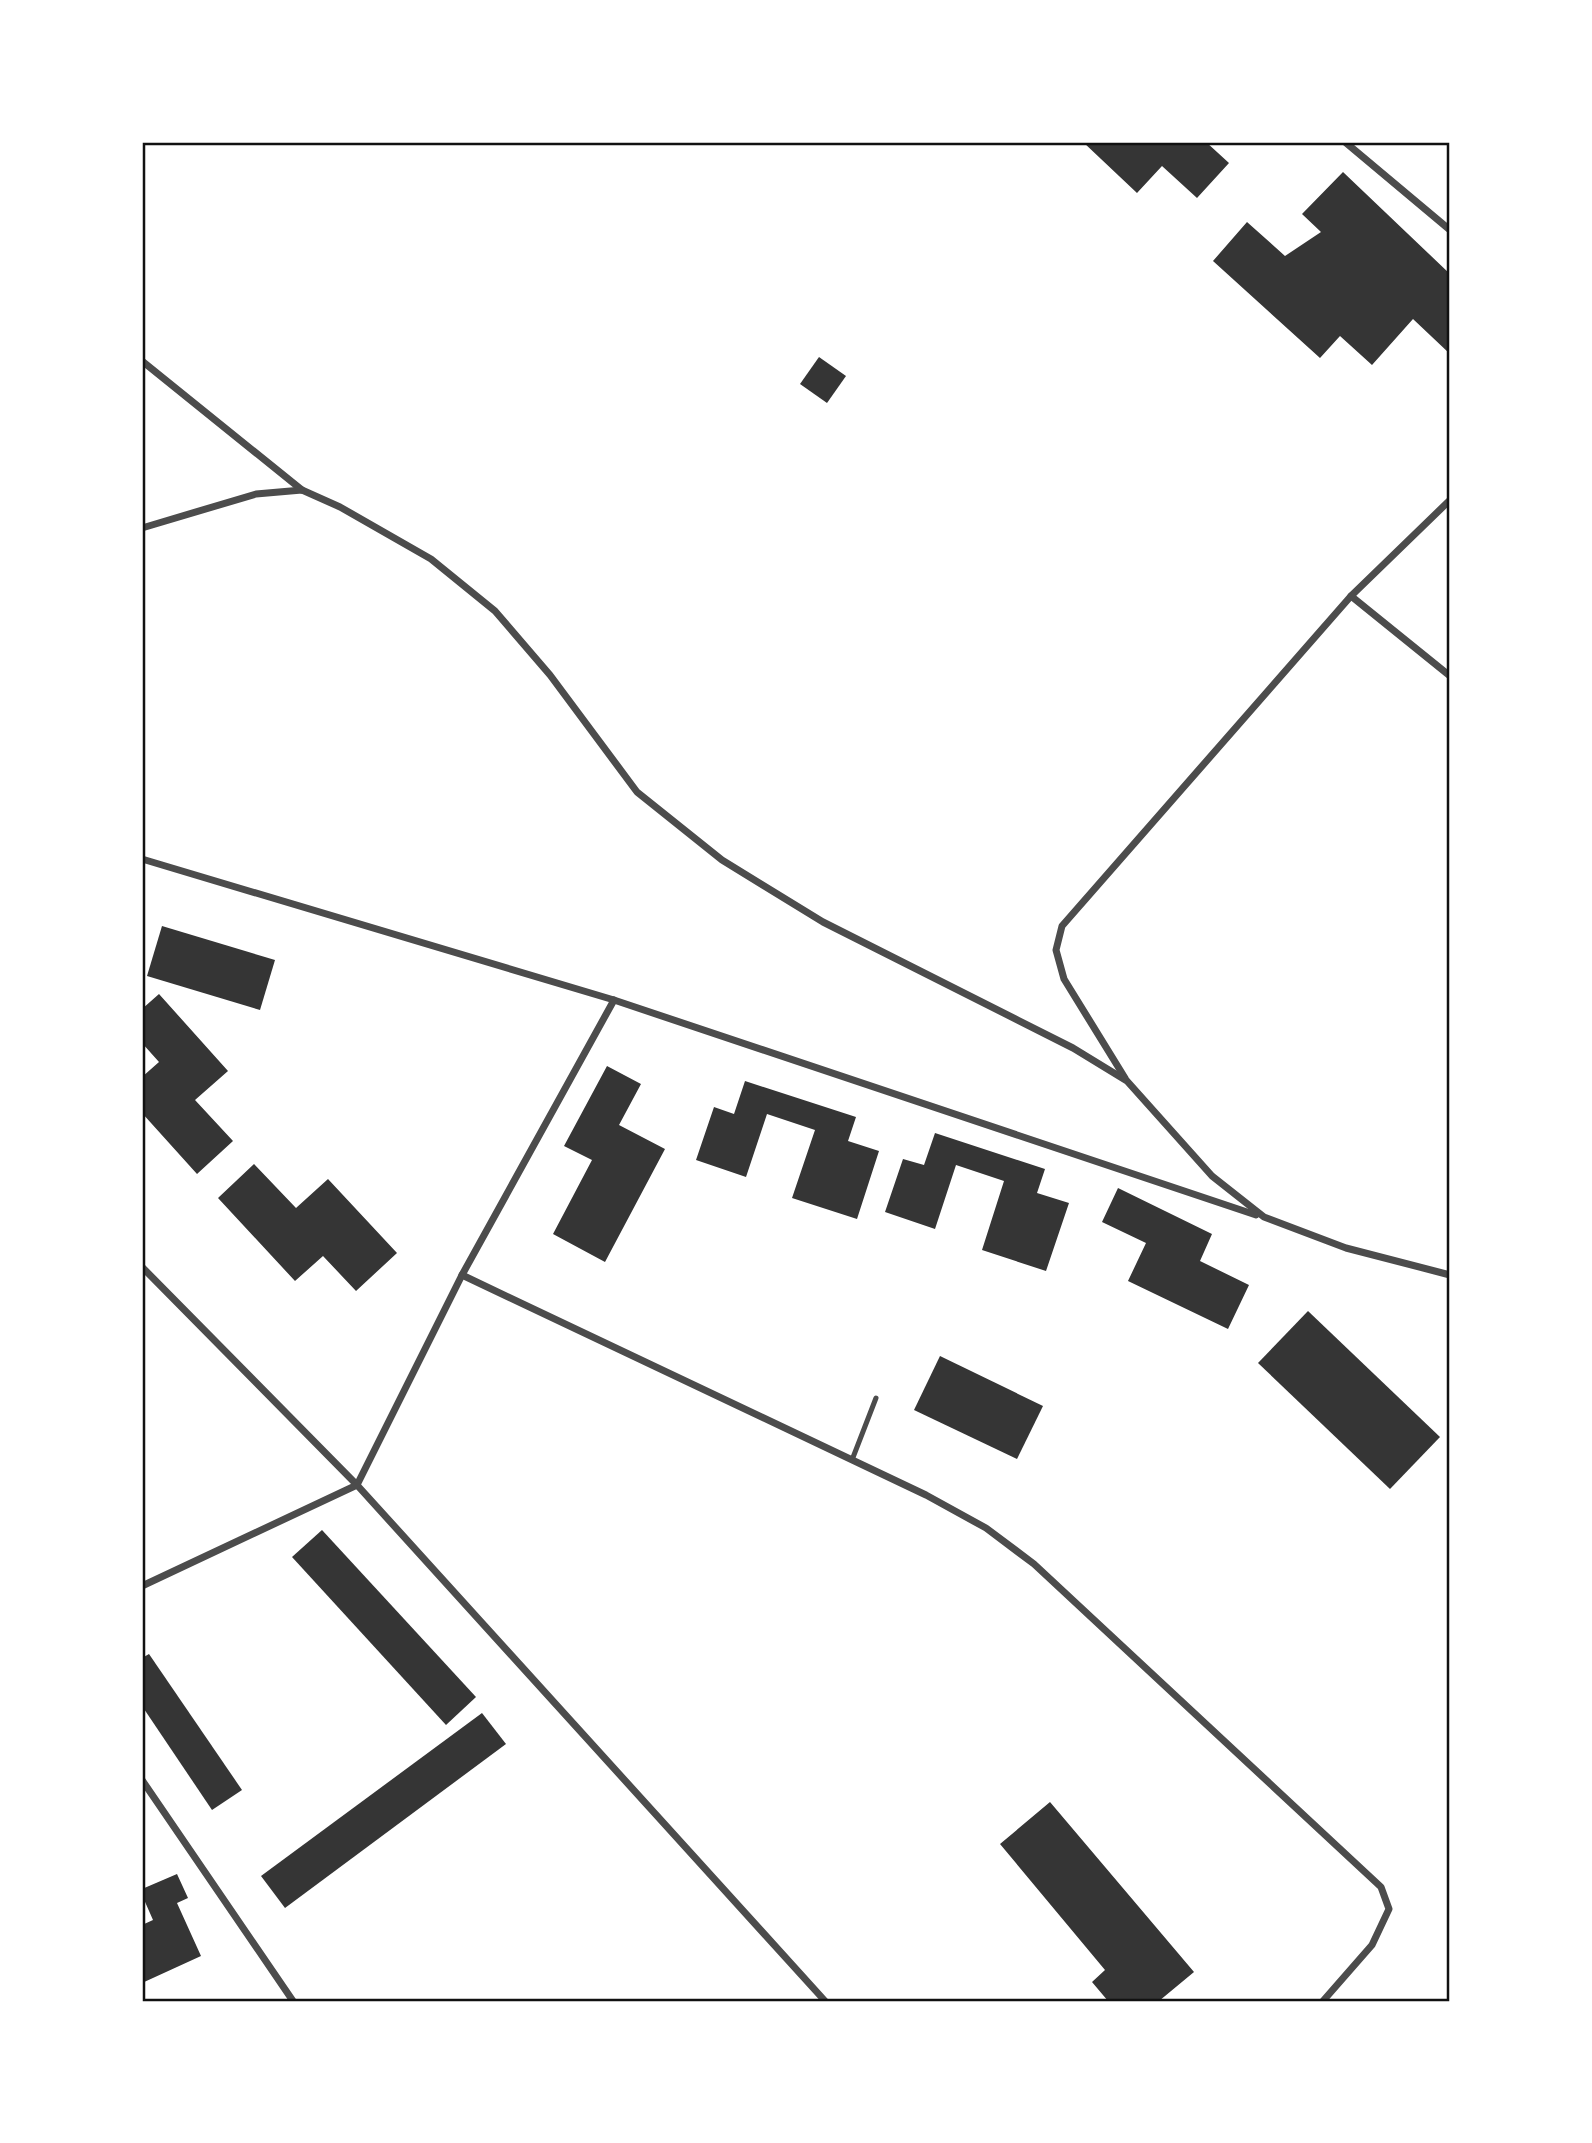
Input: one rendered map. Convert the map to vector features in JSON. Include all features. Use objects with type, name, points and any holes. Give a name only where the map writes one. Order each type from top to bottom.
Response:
[{"type":"street","points":[[1345,142],[1450,230]]},
{"type":"street","points":[[142,361],[302,490],[340,507],[431,559],[495,611],[550,675],[637,792],[722,860],[823,922],[1073,1048],[1127,1081]]},
{"type":"street","points":[[142,528],[256,494],[302,490]]},
{"type":"street","points":[[1264,1217],[1212,1176],[1127,1081],[1064,979],[1056,950],[1062,926],[1351,596],[1450,500]]},
{"type":"street","points":[[1351,596],[1450,676]]},
{"type":"street","points":[[142,859],[614,1000],[1264,1217],[1346,1248],[1450,1275]]},
{"type":"street","points":[[142,1586],[357,1485],[462,1275],[614,1000]]},
{"type":"street","points":[[142,1267],[357,1485],[825,2001]]},
{"type":"street","points":[[462,1275],[852,1460],[986,1528],[1034,1564],[1381,1887],[1389,1909],[1372,1945],[1323,2001]]},
{"type":"street","points":[[142,1780],[290,2000]]},
{"type":"lane","points":[[852,1460],[876,1398]]},
{"type":"building","points":[[1083,142],[1206,142],[1229,163],[1197,198],[1162,166],[1137,193]]},
{"type":"building","points":[[1343,172],[1450,274],[1450,354],[1413,319],[1372,365],[1340,336],[1320,358],[1213,261],[1247,222],[1285,256],[1321,232],[1302,214]]},
{"type":"building","points":[[819,357],[846,376],[827,403],[800,384]]},
{"type":"building","points":[[162,926],[275,960],[260,1010],[147,976]]},
{"type":"building","points":[[159,994],[228,1071],[195,1100],[233,1141],[197,1174],[142,1113],[142,1077],[159,1062],[142,1043],[142,1009]]},
{"type":"building","points":[[607,1066],[641,1084],[619,1125],[665,1149],[605,1262],[553,1234],[592,1160],[564,1146]]},
{"type":"building","points":[[745,1081],[856,1117],[848,1141],[879,1151],[857,1219],[792,1198],[815,1130],[767,1114],[746,1177],[696,1160],[714,1107],[734,1114]]},
{"type":"building","points":[[935,1133],[1045,1169],[1037,1193],[1069,1203],[1046,1271],[982,1250],[1004,1181],[956,1165],[935,1229],[885,1212],[903,1159],[924,1165]]},
{"type":"building","points":[[254,1164],[296,1208],[328,1179],[397,1253],[356,1291],[323,1256],[295,1281],[218,1198]]},
{"type":"building","points":[[1118,1188],[1212,1234],[1200,1261],[1249,1285],[1228,1329],[1128,1281],[1146,1243],[1102,1222]]},
{"type":"building","points":[[1308,1311],[1440,1437],[1390,1489],[1258,1363]]},
{"type":"building","points":[[940,1356],[1043,1406],[1017,1459],[914,1410]]},
{"type":"building","points":[[322,1530],[476,1697],[446,1725],[292,1557]]},
{"type":"building","points":[[149,1654],[242,1790],[212,1810],[142,1706],[142,1658]]},
{"type":"building","points":[[482,1713],[506,1744],[285,1908],[261,1876]]},
{"type":"building","points":[[1050,1802],[1194,1972],[1159,2001],[1108,2001],[1092,1982],[1105,1970],[1000,1844]]},
{"type":"building","points":[[177,1874],[188,1898],[177,1903],[201,1956],[142,1983],[142,1925],[153,1920],[142,1889]]}]
